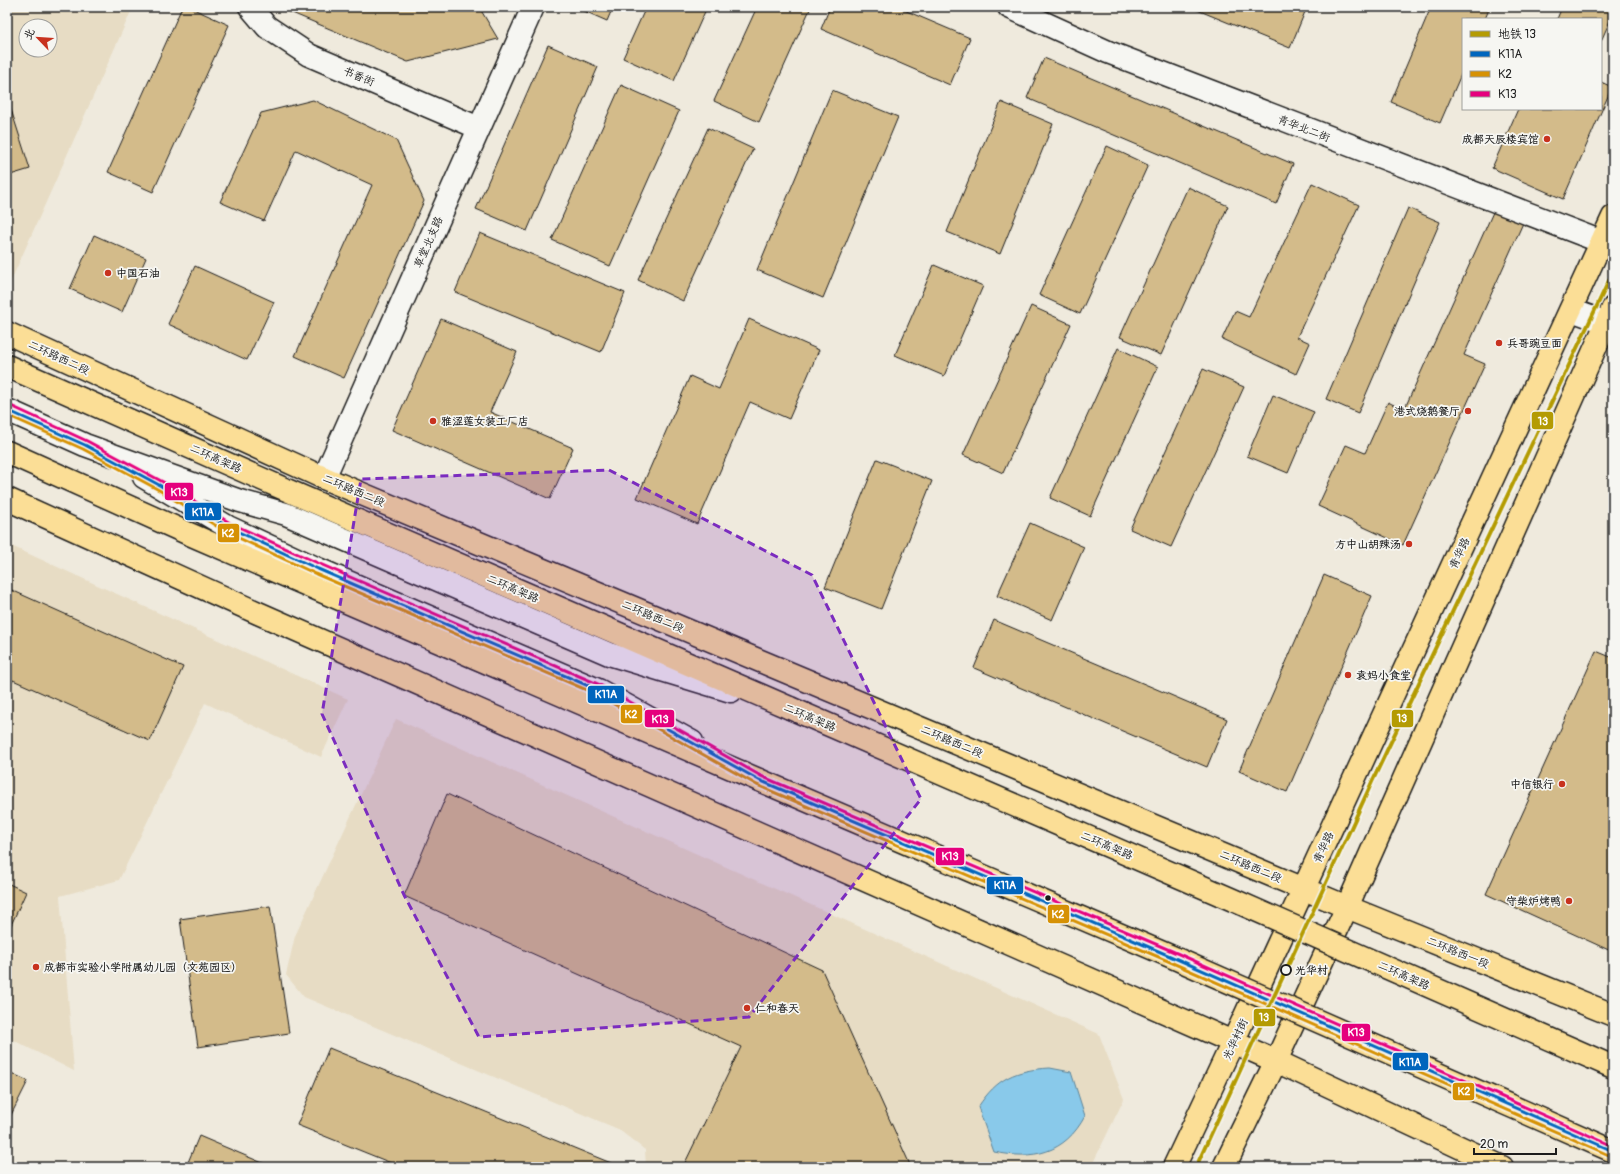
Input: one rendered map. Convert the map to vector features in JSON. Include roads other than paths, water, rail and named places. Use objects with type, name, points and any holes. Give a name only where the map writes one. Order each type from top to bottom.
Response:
[{"type":"main road","name":"青华路","points":[[1304,889],[1613,217]]},
{"type":"main road","points":[[1224,1167],[1276,1061],[1347,907],[1611,318]]},
{"type":"main road","name":"二环路西二段","points":[[7,333],[324,478],[1304,889]]},
{"type":"main road","name":"二环高架路","points":[[7,366],[282,488],[1613,1067]]},
{"type":"main road","points":[[7,452],[187,533],[1163,953],[1613,1151]]},
{"type":"main road","points":[[7,499],[266,616],[1234,1042],[1502,1167]]},
{"type":"main road","name":"二环路西一段","points":[[1304,889],[1613,1015]]},
{"type":"main road","name":"光华村街","points":[[1174,1167],[1234,1042],[1304,889]]},
{"type":"street","name":"书香街","points":[[250,7],[268,27],[309,55],[479,128]]},
{"type":"street","name":"草堂北支路","points":[[324,478],[533,7]]},
{"type":"street","name":"青华北二街","points":[[1009,7],[1108,52],[1602,242]]},
{"type":"street","points":[[1571,310],[1611,318]]},
{"type":"street","points":[[7,410],[85,445],[161,486],[228,527],[318,569],[598,690],[759,780]]},
{"type":"street","points":[[85,445],[240,501],[286,514],[609,654],[790,708]]},
{"type":"water","points":[[1050,1068],[1071,1072],[1085,1116],[1077,1129],[1068,1139],[1047,1151],[1022,1155],[994,1152],[978,1107],[992,1089],[1008,1077],[1027,1071]]},
{"type":"metro line","name":"13","points":[[1196,1167],[1372,782],[1613,272]]},
{"type":"place","name":"成都天辰楼宾馆","points":[[1547,139]]},
{"type":"place","name":"中国石油","points":[[108,273]]},
{"type":"place","name":"兵哥豌豆面","points":[[1499,343]]},
{"type":"place","name":"港式烧鹅餐厅","points":[[1468,411]]},
{"type":"place","name":"雅涩莲女装工厂店","points":[[433,421]]},
{"type":"place","name":"方中山胡辣汤","points":[[1409,544]]},
{"type":"place","name":"袁妈小食堂","points":[[1348,675]]},
{"type":"place","name":"中信银行","points":[[1562,784]]},
{"type":"place","name":"守柴炉烤鸭","points":[[1569,901]]},
{"type":"place","name":"成都市实验小学附属幼儿园（文苑园区）","points":[[36,967]]},
{"type":"place","name":"光华村","points":[[1286,970]]},
{"type":"place","name":"仁和春天","points":[[747,1008]]}]
